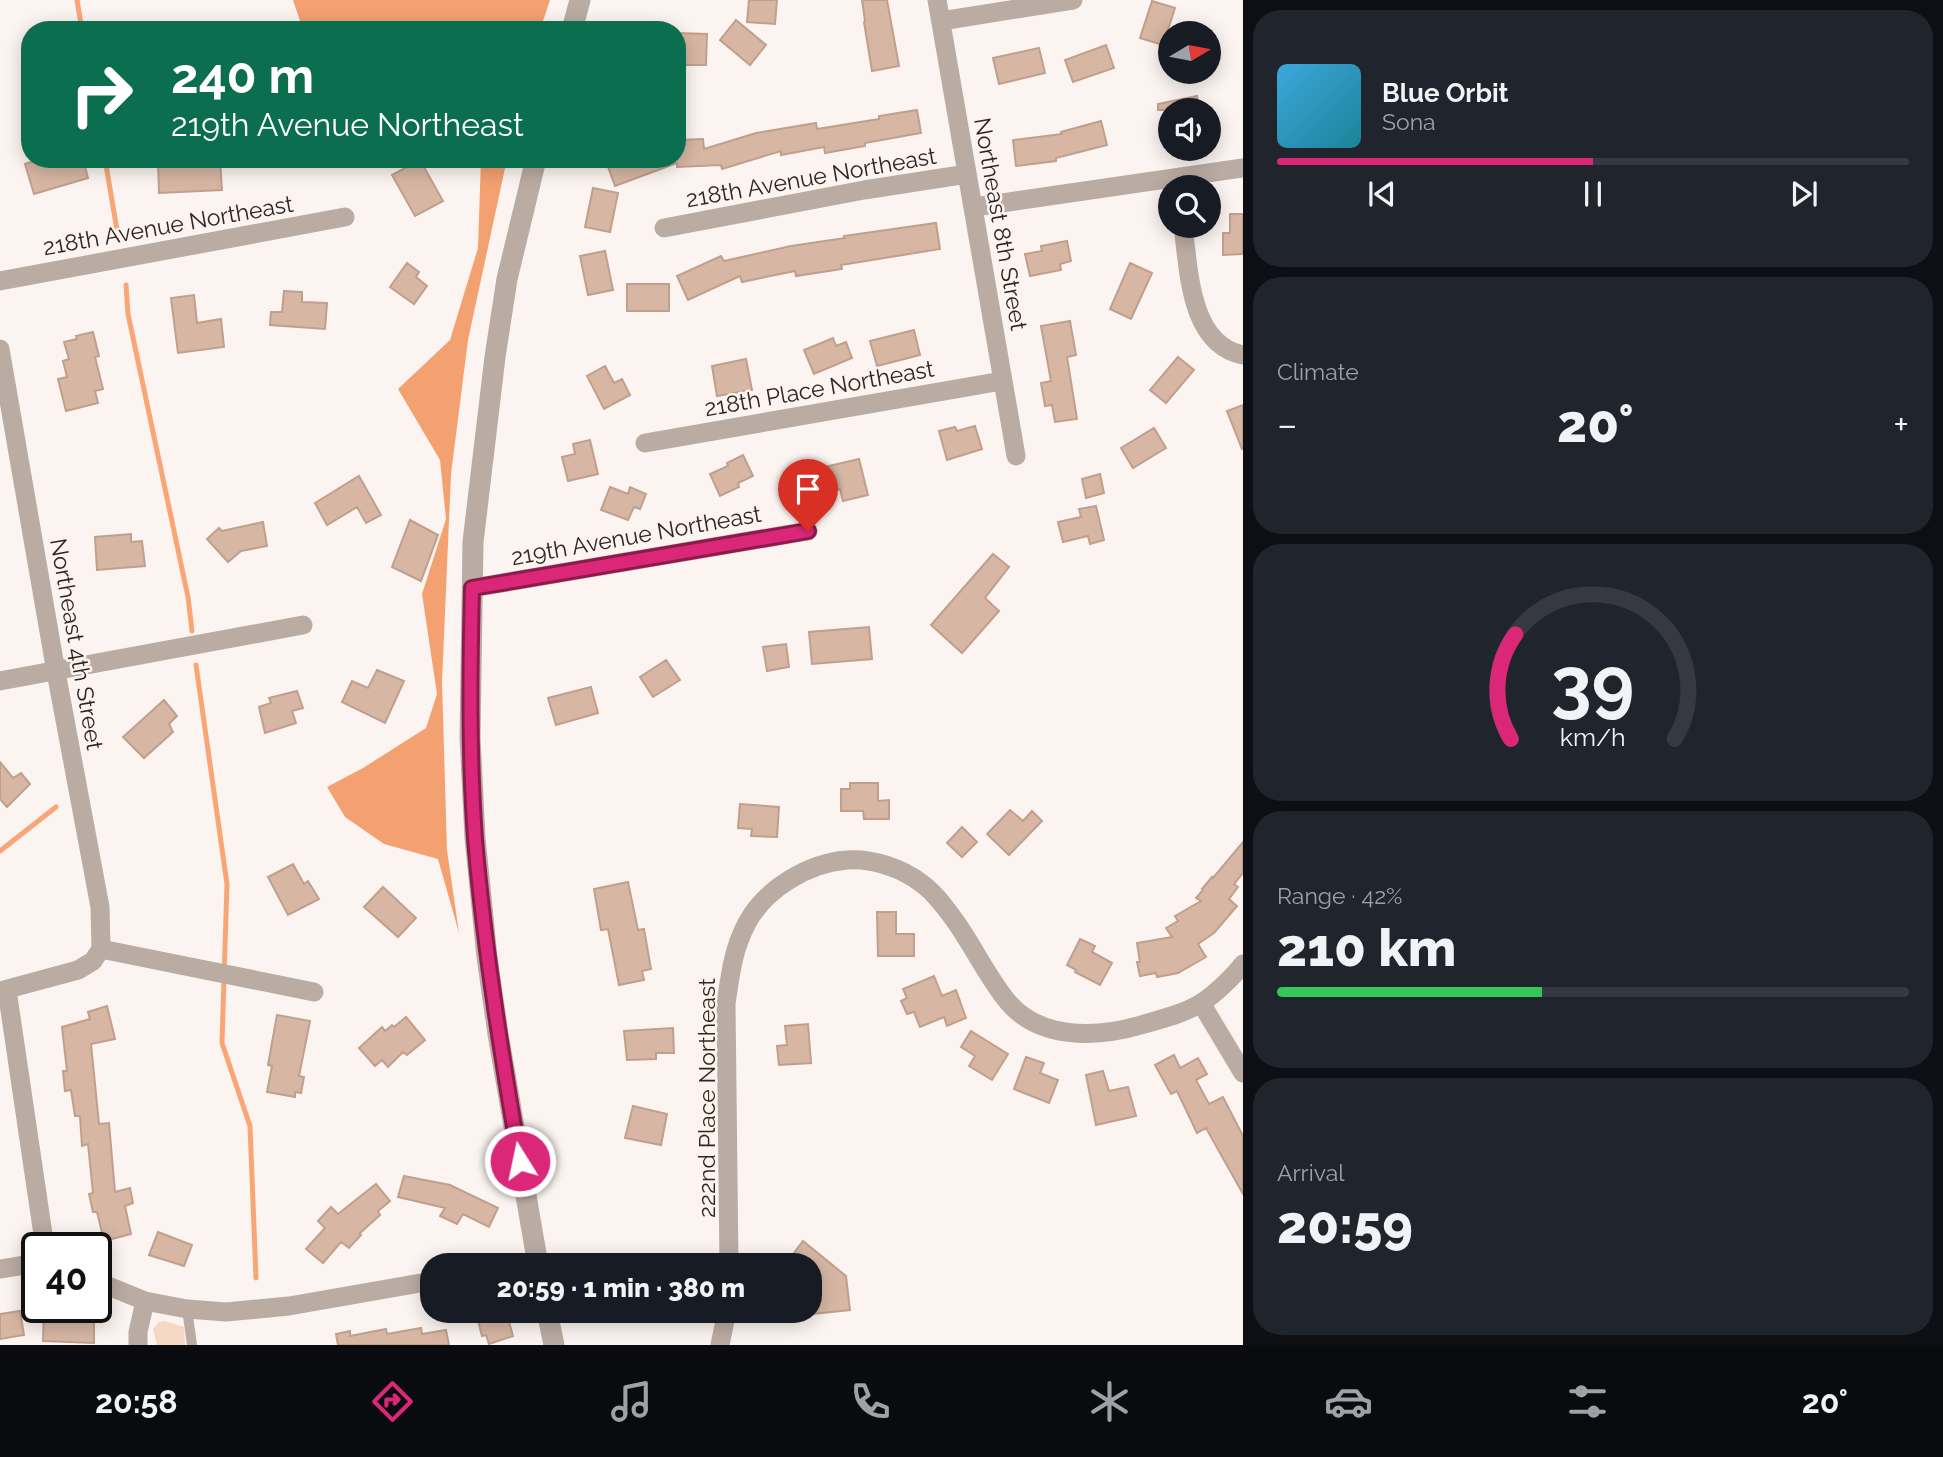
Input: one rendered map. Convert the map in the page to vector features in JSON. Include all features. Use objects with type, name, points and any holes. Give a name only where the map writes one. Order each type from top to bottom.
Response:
[{"type":"street","points":[[574,21],[580,0]]},
{"type":"street","name":"Northeast 8th Street","points":[[937,0],[1016,456]]},
{"type":"street","points":[[941,21],[1073,0]]},
{"type":"street","points":[[531,1253],[487,957],[475,838],[470,737],[474,528],[507,279],[535,168]]},
{"type":"street","points":[[1210,175],[1243,168]]},
{"type":"street","name":"218th Avenue Northeast","points":[[664,228],[864,190],[967,174]]},
{"type":"street","points":[[974,207],[1158,184]]},
{"type":"street","name":"218th Avenue Northeast","points":[[0,281],[345,217]]},
{"type":"street","points":[[1185,238],[1194,303],[1202,322],[1218,342],[1243,355]]},
{"type":"street","name":"Northeast 4th Street","points":[[0,349],[100,907],[101,949]]},
{"type":"street","name":"218th Place Northeast","points":[[645,443],[1002,381]]},
{"type":"street","name":"219th Avenue Northeast","points":[[472,588],[808,531]]},
{"type":"street","points":[[0,681],[303,625]]},
{"type":"street","name":"222nd Place Northeast","points":[[729,1253],[726,1004],[732,962],[748,921],[769,895],[794,877],[821,866],[847,860],[874,863],[898,870],[922,883],[964,932],[1007,1002],[1023,1017],[1045,1028],[1067,1032],[1107,1032],[1173,1016],[1201,1003],[1243,964]]},
{"type":"street","points":[[42,1232],[4,991],[78,970],[93,961],[101,949],[314,992]]},
{"type":"street","points":[[1201,1003],[1243,1073]]},
{"type":"street","points":[[0,1269],[21,1266]]},
{"type":"street","points":[[112,1288],[145,1301],[187,1309],[226,1312],[289,1306],[420,1283]]},
{"type":"street","points":[[138,1345],[145,1301]]},
{"type":"street","points":[[549,1323],[554,1345]]},
{"type":"street","points":[[720,1345],[725,1323]]},
{"type":"lane","points":[[187,1309],[192,1345]]},
{"type":"shaded area","points":[[293,0],[550,0],[543,21],[300,21]]},
{"type":"shaded area","points":[[481,168],[505,168],[468,340],[451,474],[442,682],[447,850],[459,933],[438,859],[384,844],[345,817],[327,787],[363,768],[426,728],[437,694],[422,594],[446,519],[440,460],[398,389],[450,340],[478,248]]},
{"type":"shaded area","points":[[159,1322],[184,1327],[185,1345],[157,1345],[153,1329]]},
{"type":"building","points":[[749,0],[777,0],[775,24],[747,22]]},
{"type":"building","points":[[862,0],[887,0],[899,66],[872,71]]},
{"type":"building","points":[[1152,1],[1175,8],[1171,21],[1158,21],[1158,43],[1140,38]]},
{"type":"building","points":[[736,20],[766,45],[750,65],[720,40]]},
{"type":"building","points":[[686,33],[707,34],[706,65],[686,65]]},
{"type":"building","points":[[1106,45],[1114,68],[1073,82],[1065,60]]},
{"type":"building","points":[[1039,48],[1045,73],[999,84],[993,58]]},
{"type":"building","points":[[917,110],[921,133],[825,153],[824,147],[781,155],[781,151],[722,169],[721,165],[686,167],[686,140],[703,139],[704,149],[756,133],[816,123],[817,129],[879,119],[879,116]]},
{"type":"building","points":[[1101,121],[1107,145],[1056,158],[1056,161],[1016,166],[1013,140],[1062,134],[1061,132]]},
{"type":"building","points":[[26,168],[85,168],[88,178],[34,194]]},
{"type":"building","points":[[158,168],[221,168],[222,190],[159,193]]},
{"type":"building","points":[[405,168],[424,168],[443,201],[415,216],[392,175]]},
{"type":"building","points":[[608,168],[664,168],[615,186]]},
{"type":"building","points":[[593,188],[618,193],[610,232],[585,227]]},
{"type":"building","points":[[1230,214],[1243,214],[1243,254],[1223,255],[1223,233],[1230,233]]},
{"type":"building","points":[[936,223],[940,249],[841,265],[842,269],[796,276],[795,271],[742,282],[740,276],[688,300],[677,276],[721,256],[724,261],[791,246],[845,238],[844,236]]},
{"type":"building","points":[[1067,241],[1071,261],[1060,264],[1061,270],[1030,276],[1025,254],[1042,251],[1041,246]]},
{"type":"building","points":[[605,251],[613,290],[588,295],[580,256]]},
{"type":"building","points":[[407,263],[419,272],[416,277],[427,286],[414,304],[390,287]]},
{"type":"building","points":[[1130,263],[1152,273],[1131,319],[1110,309]]},
{"type":"building","points":[[627,284],[669,284],[669,311],[627,311]]},
{"type":"building","points":[[284,291],[302,292],[302,302],[327,303],[325,329],[270,325],[271,312],[282,312]]},
{"type":"building","points":[[194,295],[197,323],[221,319],[224,347],[178,353],[171,298]]},
{"type":"building","points":[[1070,321],[1076,355],[1067,357],[1077,419],[1055,422],[1052,405],[1045,406],[1041,383],[1051,381],[1041,326]]},
{"type":"building","points":[[914,330],[920,355],[877,366],[870,341]]},
{"type":"building","points":[[93,332],[99,356],[95,357],[103,389],[95,391],[98,403],[66,411],[58,379],[67,377],[63,361],[69,359],[64,342]]},
{"type":"building","points":[[833,338],[836,346],[846,342],[852,358],[814,374],[804,350]]},
{"type":"building","points":[[1178,357],[1194,370],[1166,403],[1150,390]]},
{"type":"building","points":[[746,359],[752,390],[717,396],[712,366]]},
{"type":"building","points":[[605,366],[614,383],[622,379],[630,395],[604,409],[587,376]]},
{"type":"building","points":[[1243,405],[1243,449],[1242,449],[1227,411]]},
{"type":"building","points":[[975,426],[982,449],[947,460],[939,431],[955,427],[957,431]]},
{"type":"building","points":[[1154,428],[1166,448],[1133,468],[1121,448]]},
{"type":"building","points":[[590,440],[598,474],[568,481],[562,457],[575,454],[573,444]]},
{"type":"building","points":[[743,455],[753,476],[738,483],[739,487],[720,496],[710,474]]},
{"type":"building","points":[[859,459],[868,495],[843,501],[840,489],[818,494],[812,470]]},
{"type":"building","points":[[1100,474],[1104,493],[1086,498],[1082,479]]},
{"type":"building","points":[[359,476],[381,515],[366,523],[357,507],[327,525],[315,503]]},
{"type":"building","points":[[610,487],[628,494],[630,487],[646,494],[640,509],[634,507],[628,520],[601,510]]},
{"type":"building","points":[[1096,506],[1104,540],[1090,544],[1088,536],[1063,542],[1058,522],[1081,517],[1079,509]]},
{"type":"building","points":[[410,520],[438,535],[421,581],[392,567]]},
{"type":"building","points":[[263,522],[267,546],[241,551],[228,562],[207,539],[219,528],[222,531]]},
{"type":"building","points":[[131,534],[131,542],[142,541],[145,566],[97,570],[95,537]]},
{"type":"building","points":[[993,554],[1009,567],[985,598],[999,611],[962,653],[931,625]]},
{"type":"building","points":[[869,627],[872,659],[812,664],[809,632]]},
{"type":"building","points":[[786,644],[789,667],[767,671],[763,647]]},
{"type":"building","points":[[666,660],[680,680],[653,697],[640,677]]},
{"type":"building","points":[[377,670],[404,681],[385,723],[342,702],[352,681],[368,688]]},
{"type":"building","points":[[591,687],[598,713],[556,725],[548,698]]},
{"type":"building","points":[[297,691],[303,708],[292,711],[296,723],[265,733],[259,707],[271,703],[269,698]]},
{"type":"building","points":[[164,700],[177,716],[169,724],[173,732],[144,758],[123,737]]},
{"type":"building","points":[[0,762],[13,778],[21,773],[30,784],[7,807],[0,799]]},
{"type":"building","points":[[850,783],[878,783],[878,801],[889,800],[889,819],[864,819],[863,811],[841,811],[841,789],[850,789]]},
{"type":"building","points":[[740,804],[779,807],[777,837],[751,836],[752,829],[738,828]]},
{"type":"building","points":[[1010,810],[1023,821],[1032,811],[1042,821],[1009,855],[987,834]]},
{"type":"building","points":[[962,827],[977,842],[962,857],[947,843]]},
{"type":"building","points":[[1243,842],[1243,873],[1234,884],[1238,887],[1229,899],[1237,906],[1214,933],[1198,944],[1206,957],[1178,973],[1157,977],[1156,973],[1140,976],[1137,943],[1172,937],[1166,928],[1178,921],[1175,916],[1201,901],[1196,898],[1202,889]]},
{"type":"building","points":[[293,864],[304,884],[308,881],[319,899],[288,915],[268,877]]},
{"type":"building","points":[[628,882],[638,930],[644,929],[651,969],[642,971],[644,980],[619,985],[608,929],[601,930],[594,889]]},
{"type":"building","points":[[383,887],[416,918],[398,937],[364,907]]},
{"type":"building","points":[[877,912],[896,912],[896,934],[914,934],[914,956],[878,956]]},
{"type":"building","points":[[1080,939],[1095,946],[1092,952],[1112,963],[1100,985],[1067,965]]},
{"type":"building","points":[[934,976],[942,996],[956,990],[966,1018],[947,1026],[944,1017],[920,1027],[914,1012],[907,1014],[901,1001],[907,998],[903,989]]},
{"type":"building","points":[[107,1006],[115,1039],[91,1044],[99,1124],[109,1123],[115,1192],[130,1188],[133,1203],[125,1206],[131,1234],[112,1239],[112,1232],[102,1232],[97,1212],[93,1212],[89,1194],[93,1193],[88,1144],[82,1146],[80,1116],[75,1116],[71,1090],[65,1091],[63,1071],[67,1071],[62,1027],[90,1019],[88,1012]]},
{"type":"building","points":[[277,1015],[310,1021],[299,1076],[304,1077],[301,1093],[295,1092],[295,1097],[267,1092],[272,1066],[268,1065]]},
{"type":"building","points":[[406,1017],[425,1040],[407,1055],[403,1052],[388,1067],[382,1060],[375,1066],[359,1048],[382,1027],[385,1031]]},
{"type":"building","points":[[808,1024],[811,1063],[779,1065],[777,1046],[787,1045],[785,1026]]},
{"type":"building","points":[[673,1028],[674,1053],[656,1053],[656,1059],[627,1060],[624,1031]]},
{"type":"building","points":[[971,1031],[1008,1054],[992,1080],[969,1066],[975,1056],[961,1047]]},
{"type":"building","points":[[1174,1055],[1180,1068],[1198,1058],[1207,1074],[1196,1080],[1209,1104],[1223,1097],[1243,1136],[1243,1194],[1206,1128],[1197,1133],[1177,1091],[1171,1094],[1155,1065]]},
{"type":"building","points":[[1026,1057],[1044,1063],[1040,1073],[1058,1080],[1049,1103],[1014,1089]]},
{"type":"building","points":[[1103,1071],[1109,1091],[1128,1087],[1136,1116],[1096,1125],[1086,1075]]},
{"type":"building","points":[[633,1106],[667,1114],[661,1145],[625,1138]]},
{"type":"building","points":[[404,1176],[450,1185],[498,1208],[489,1227],[463,1214],[457,1224],[440,1216],[445,1208],[398,1197]]},
{"type":"building","points":[[376,1184],[390,1201],[378,1211],[380,1215],[359,1234],[361,1235],[349,1248],[341,1242],[323,1263],[306,1249],[325,1228],[318,1221],[331,1207],[338,1214]]},
{"type":"building","points":[[158,1232],[192,1245],[184,1266],[149,1255]]},
{"type":"building","points":[[803,1241],[818,1253],[794,1253]]},
{"type":"building","points":[[822,1256],[846,1276],[850,1310],[822,1313]]},
{"type":"building","points":[[20,1311],[24,1335],[0,1339],[0,1314]]},
{"type":"building","points":[[44,1323],[94,1323],[94,1343],[43,1341]]},
{"type":"building","points":[[479,1323],[509,1323],[513,1336],[489,1344],[486,1335],[482,1336]]},
{"type":"building","points":[[421,1328],[422,1334],[446,1330],[449,1345],[338,1345],[336,1334],[350,1331],[350,1336],[386,1329],[387,1334]]},
{"type":"waterway","points":[[77,0],[80,21]]},
{"type":"waterway","points":[[107,168],[119,242]]},
{"type":"waterway","points":[[126,285],[128,314],[188,597],[192,631]]},
{"type":"waterway","points":[[196,665],[227,884],[222,1043],[250,1126],[256,1278]]},
{"type":"waterway","points":[[0,851],[56,807]]},
{"type":"route","points":[[520,1161],[487,957],[475,838],[470,737],[472,588],[808,531]]}]
